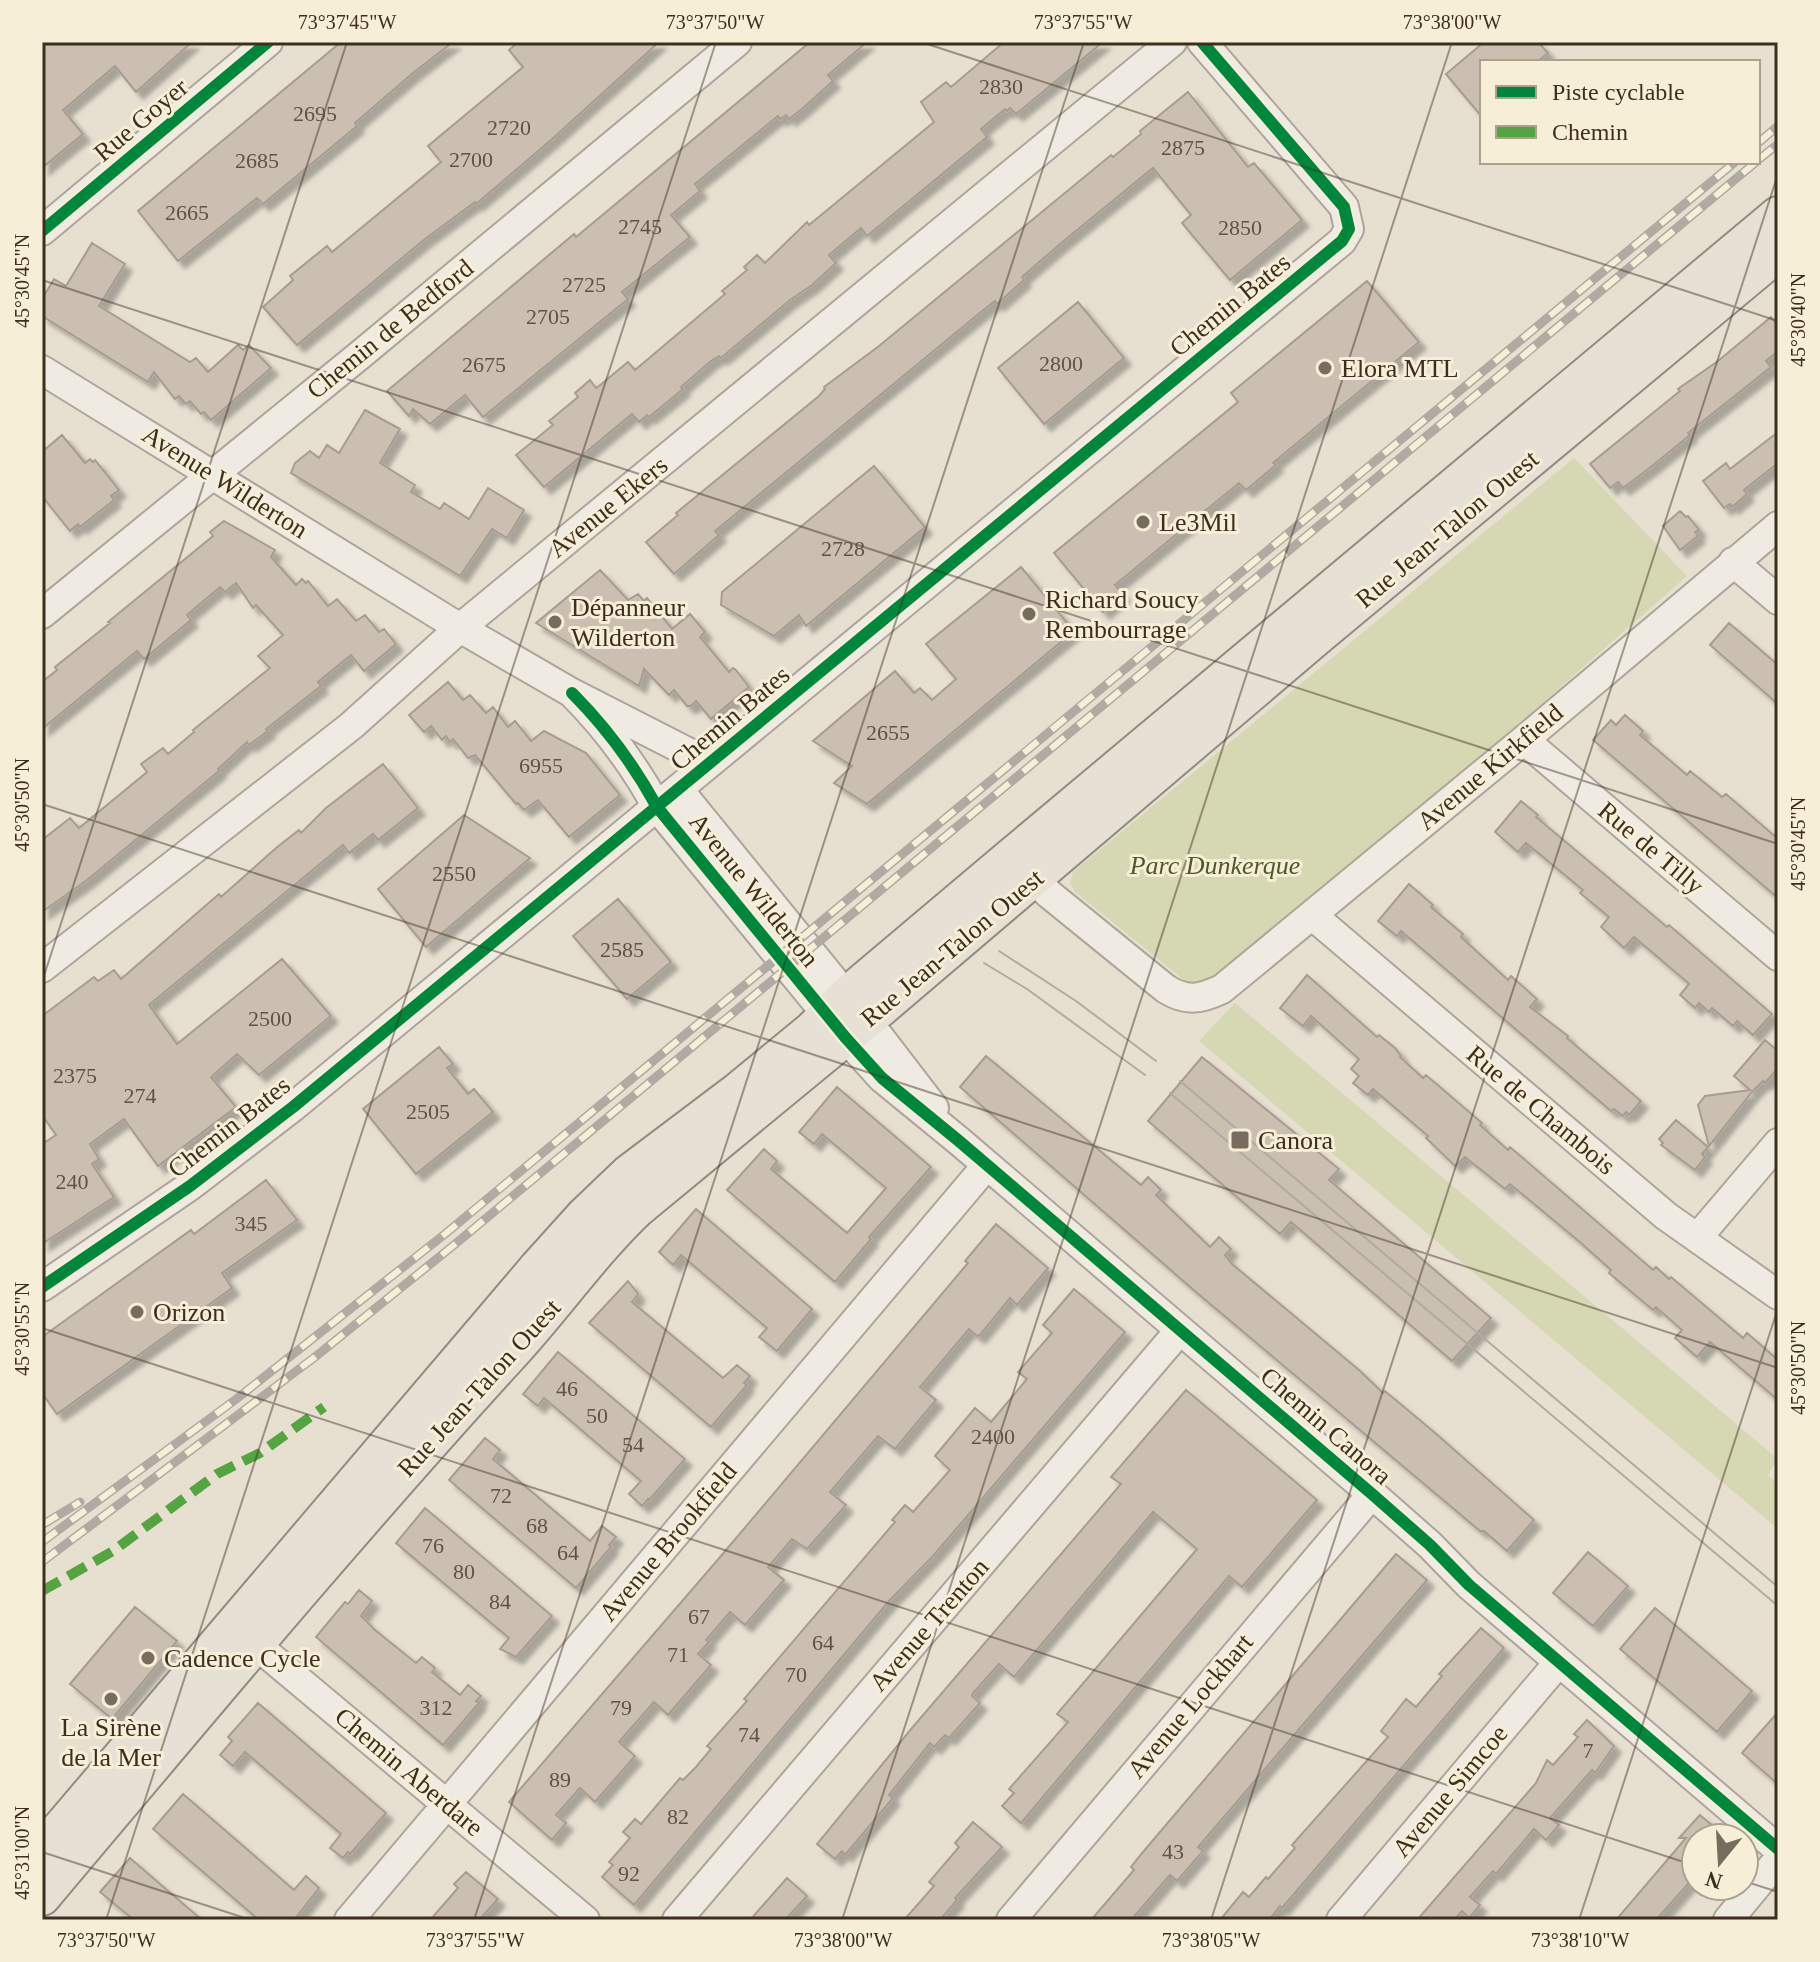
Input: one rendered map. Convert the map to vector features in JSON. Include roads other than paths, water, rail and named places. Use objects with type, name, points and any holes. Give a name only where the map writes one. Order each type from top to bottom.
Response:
[{"type":"main road","name":"Rue Jean-Talon Ouest","points":[[42,1897],[245,1635],[576,1225],[622,1179],[812,1030],[846,1017],[1023,868],[1778,215]]},
{"type":"main road","name":"Rue Jean-Talon Ouest","points":[[1023,868],[1319,635],[1778,253]]},
{"type":"main road","name":"Rue Jean-Talon Ouest","points":[[42,1850],[245,1635]]},
{"type":"street","name":"Rue Goyer","points":[[42,231],[268,42]]},
{"type":"street","name":"Chemin de Bedford","points":[[42,614],[737,42]]},
{"type":"street","name":"Avenue Ekers","points":[[42,968],[351,726],[460,628],[1172,42]]},
{"type":"street","name":"Chemin Bates","points":[[42,1287],[237,1152],[1342,241],[1349,229],[1344,207],[1202,42]]},
{"type":"street","name":"Avenue Wilderton","points":[[42,370],[460,628],[572,693],[709,763]]},
{"type":"street","name":"Avenue Kirkfield","points":[[1023,868],[1177,996],[1196,1000],[1222,989],[1778,526]]},
{"type":"street","points":[[1733,562],[1778,600]]},
{"type":"street","name":"Avenue Wilderton","points":[[572,693],[596,717],[643,780],[668,798],[846,1017]]},
{"type":"street","name":"Rue de Tilly","points":[[1524,740],[1778,956]]},
{"type":"street","name":"Rue de Chambois","points":[[1313,916],[1666,1216],[1778,1295]]},
{"type":"street","name":"Chemin Canora","points":[[846,1017],[959,1141],[1372,1494],[1430,1545],[1469,1585],[1778,1849]]},
{"type":"street","points":[[1698,1237],[1778,1143]]},
{"type":"street","name":"Avenue Brookfield","points":[[349,1920],[987,1165]]},
{"type":"street","name":"Avenue Trenton","points":[[677,1920],[1180,1330]]},
{"type":"street","name":"Avenue Lockhart","points":[[1011,1920],[1372,1494]]},
{"type":"street","name":"Chemin Aberdare","points":[[245,1635],[585,1920]]},
{"type":"street","name":"Avenue Simcoe","points":[[1341,1920],[1559,1662]]},
{"type":"street","points":[[1728,1920],[1778,1860]]},
{"type":"tram line","points":[[999,951],[1076,1001],[1156,1061]]},
{"type":"tram line","points":[[984,963],[1027,989],[1145,1075]]},
{"type":"tram line","points":[[1180,1081],[1778,1587]]},
{"type":"tram line","points":[[1170,1093],[1778,1606]]},
{"type":"railway","points":[[1760,141],[1778,126]]},
{"type":"railway","points":[[1760,158],[1778,144]]},
{"type":"railway","points":[[42,1542],[235,1400],[445,1234],[1733,164]]},
{"type":"railway","points":[[42,1562],[315,1357],[454,1245],[1754,164]]},
{"type":"railway","points":[[42,1525],[80,1502]]},
{"type":"place","name":"Elora MTL","points":[[1325,368]]},
{"type":"place","name":"Le3Mil","points":[[1143,522]]},
{"type":"place","name":"Richard Soucy Rembourrage","points":[[1029,614]]},
{"type":"place","name":"Dépanneur Wilderton","points":[[555,622]]},
{"type":"place","name":"Canora","points":[[1240,1140]]},
{"type":"place","name":"Orizon","points":[[137,1312]]},
{"type":"place","name":"Cadence Cycle","points":[[148,1658]]},
{"type":"place","name":"La Sirène de la Mer","points":[[111,1699]]},
{"type":"park label","name":"Parc Dunkerque","points":[[1215,865]]}]
